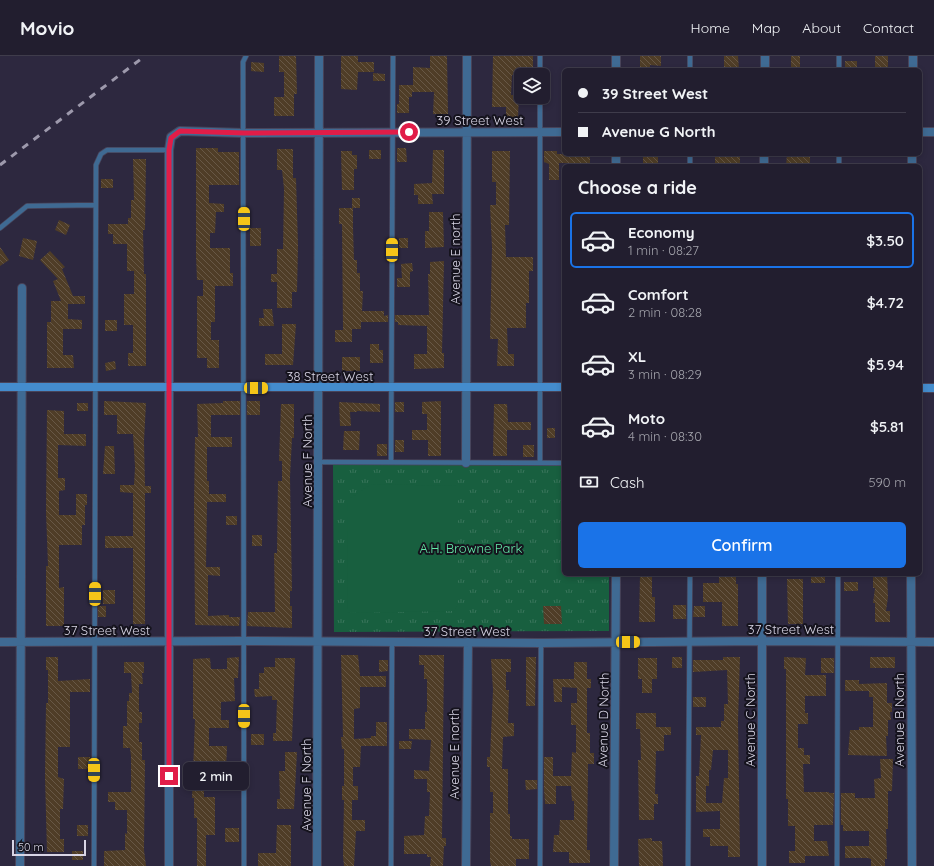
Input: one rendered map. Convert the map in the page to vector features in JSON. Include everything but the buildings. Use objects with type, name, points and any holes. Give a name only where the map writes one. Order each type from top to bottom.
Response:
[{"type":"street","name":"Avenue F North","points":[[317,866],[319,56]]},
{"type":"street","name":"Avenue E north","points":[[466,463],[467,56]]},
{"type":"street","points":[[616,56],[616,68]]},
{"type":"street","points":[[765,56],[765,68]]},
{"type":"street","points":[[913,56],[913,68]]},
{"type":"street","name":"39 Street West","points":[[169,150],[171,138],[180,131],[244,133],[562,132]]},
{"type":"street","points":[[922,132],[934,132]]},
{"type":"street","points":[[169,150],[169,866]]},
{"type":"street","points":[[20,866],[20,642],[23,386],[22,288]]},
{"type":"street","name":"38 Street West","points":[[0,387],[562,387]]},
{"type":"street","points":[[922,388],[934,388]]},
{"type":"street","name":"Avenue D North","points":[[614,866],[616,576]]},
{"type":"street","name":"Avenue C North","points":[[762,576],[762,866]]},
{"type":"street","name":"Avenue B North","points":[[911,576],[910,642],[912,866]]},
{"type":"street","name":"37 Street West","points":[[0,642],[244,641],[318,643],[468,642],[541,644],[763,641],[934,642]]},
{"type":"street","name":"Avenue E north","points":[[466,866],[468,642]]},
{"type":"lane","points":[[244,866],[243,62],[246,56]]},
{"type":"lane","points":[[391,462],[393,56]]},
{"type":"lane","points":[[540,56],[540,68]]},
{"type":"lane","points":[[690,56],[690,68]]},
{"type":"lane","points":[[839,56],[839,68]]},
{"type":"lane","points":[[540,104],[540,463]]},
{"type":"lane","points":[[94,866],[96,165],[101,154],[107,150],[169,150]]},
{"type":"lane","points":[[0,228],[27,206],[95,205]]},
{"type":"lane","points":[[319,462],[562,463]]},
{"type":"lane","points":[[688,866],[690,576]]},
{"type":"lane","points":[[837,866],[838,576]]},
{"type":"lane","points":[[391,866],[392,643]]},
{"type":"lane","points":[[540,866],[541,644]]},
{"type":"green space","name":"A.H. Browne Park","points":[[333,465],[562,465],[562,576],[609,576],[609,631],[334,632]]},
{"type":"green space","points":[[371,484],[458,486],[458,604],[454,611],[347,613],[348,500]]},
{"type":"railway","points":[[0,165],[145,56]]},
{"type":"route","points":[[169,776],[169,150],[171,138],[180,131],[244,133],[409,132]]}]
